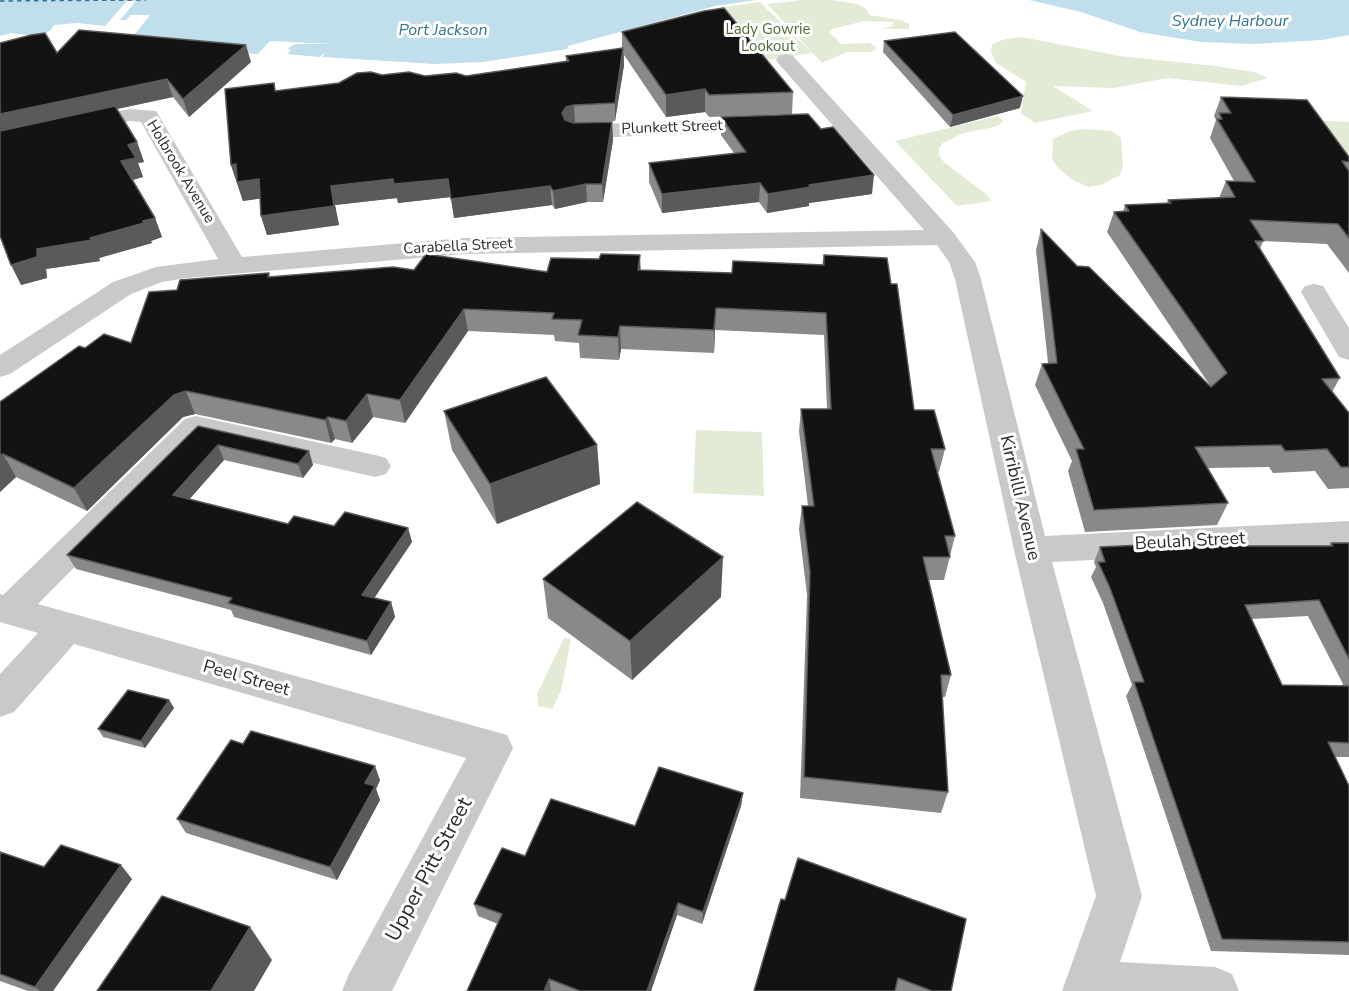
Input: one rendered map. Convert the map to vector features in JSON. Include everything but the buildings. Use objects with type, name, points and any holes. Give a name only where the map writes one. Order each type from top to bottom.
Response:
[{"type":"street","name":"Kirribilli Avenue","points":[[786,60],[944,237],[962,262],[968,279],[1031,550],[1119,896],[1087,988]]},
{"type":"street","name":"Holbrook Avenue","points":[[0,142],[129,115],[148,116],[234,265]]},
{"type":"street","points":[[817,122],[840,121]]},
{"type":"street","name":"Plunkett Street","points":[[576,132],[782,123]]},
{"type":"street","name":"Carabella Street","points":[[0,368],[134,282],[172,272],[412,249],[522,244],[944,237]]},
{"type":"street","points":[[1314,292],[1349,351]]},
{"type":"street","points":[[5,610],[196,426],[375,466]]},
{"type":"street","name":"Beulah Street","points":[[1031,550],[1349,534]]},
{"type":"street","name":"Peel Street","points":[[5,610],[493,748]]},
{"type":"street","points":[[0,700],[66,627]]},
{"type":"street","name":"Upper Pitt Street","points":[[366,991],[493,748]]},
{"type":"street","points":[[1087,988],[1215,991]]},
{"type":"green space","points":[[802,0],[832,0],[857,4],[865,8],[870,15],[900,20],[909,24],[909,29],[882,29],[892,26],[894,22],[864,21],[833,29],[829,32],[841,44],[870,43],[877,48],[871,52],[847,52],[822,63],[767,4]]},
{"type":"green space","name":"Lady Gowrie Lookout","points":[[760,2],[812,53],[760,61],[716,8]]},
{"type":"green space","points":[[1022,37],[1120,56],[1254,72],[1268,78],[1241,86],[1168,78],[1113,88],[1053,86],[1093,111],[1035,123],[1021,113],[1026,82],[996,63],[991,52],[992,44],[1005,39]]},
{"type":"green space","points":[[998,116],[1003,121],[998,126],[961,134],[943,143],[939,148],[939,155],[944,162],[987,195],[991,201],[957,206],[895,141]]},
{"type":"green space","points":[[1309,120],[1349,122],[1349,176]]},
{"type":"green space","points":[[1084,129],[1112,131],[1121,138],[1123,166],[1120,175],[1101,185],[1088,187],[1071,179],[1058,168],[1052,159],[1053,139],[1070,131]]},
{"type":"green space","points":[[696,430],[762,432],[764,496],[693,493]]},
{"type":"green space","points":[[564,638],[571,639],[561,691],[552,709],[538,706],[537,694]]},
{"type":"water","name":"Port Jackson","points":[[0,0],[756,0],[715,6],[568,46],[567,49],[484,62],[434,64],[322,57],[326,52],[319,57],[287,54],[291,46],[297,44],[331,44],[270,41],[258,54],[198,50],[110,34],[105,26],[78,23],[54,25],[50,31],[37,36],[11,33],[0,36]]},
{"type":"water","name":"Sydney Harbour","points":[[1029,0],[1349,0],[1349,35],[1322,40],[1254,44],[1201,42],[1140,32],[1081,12]]},
{"type":"pier","points":[[127,1],[136,1],[120,20],[126,20],[131,15],[150,15],[135,34],[110,34],[105,26]]},
{"type":"ferry route","points":[[0,1],[146,0]]}]
